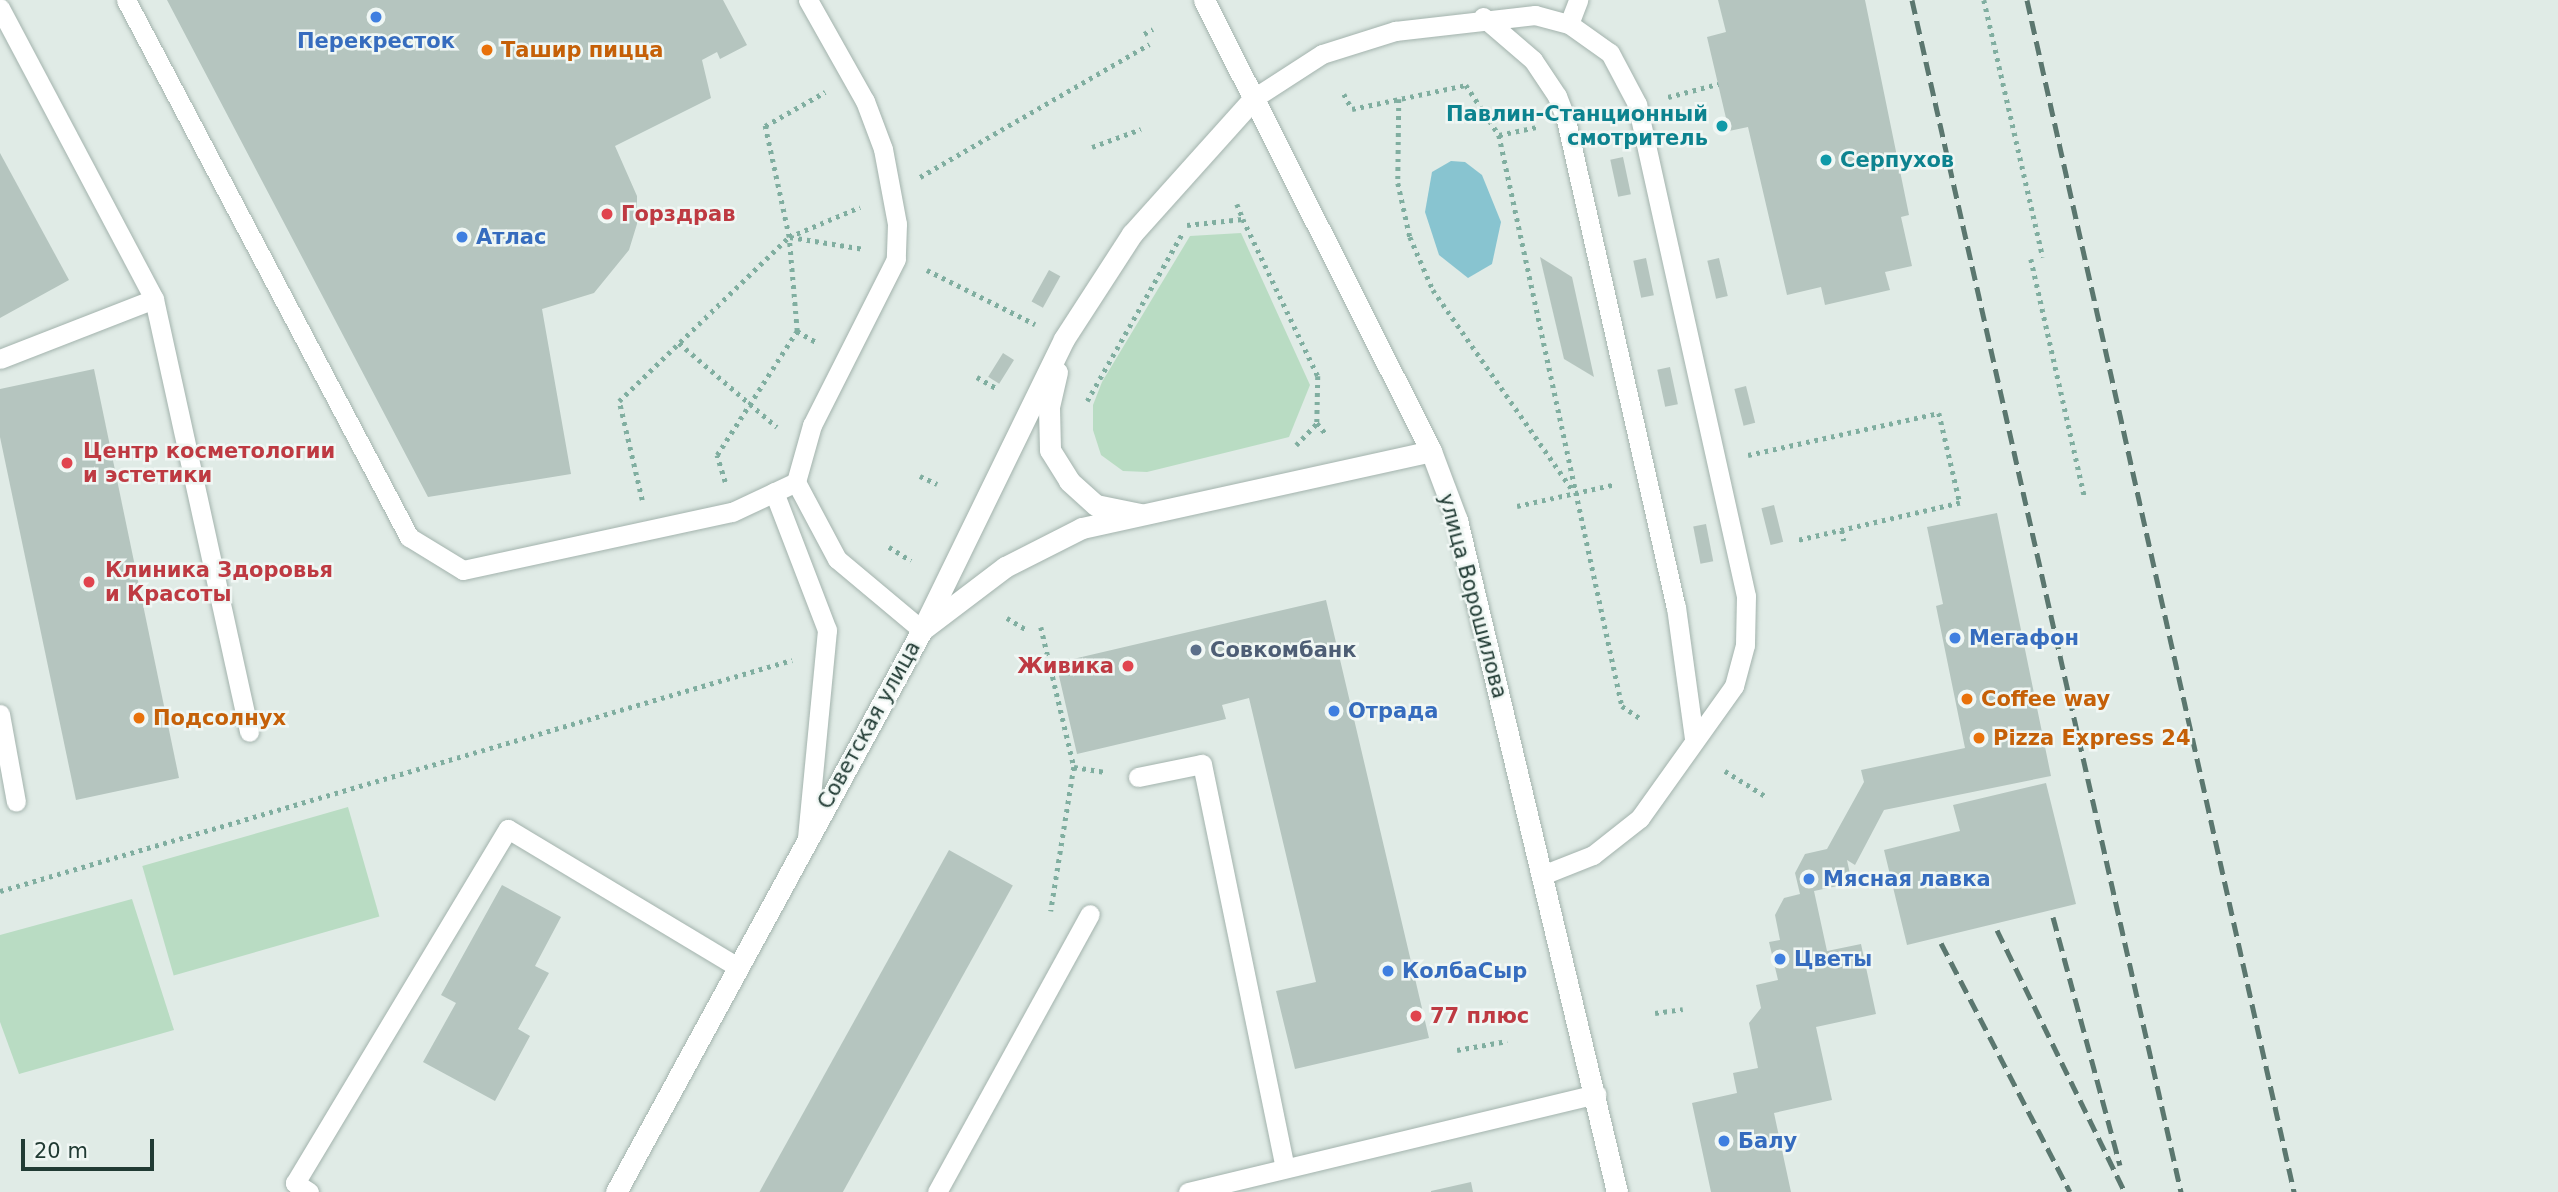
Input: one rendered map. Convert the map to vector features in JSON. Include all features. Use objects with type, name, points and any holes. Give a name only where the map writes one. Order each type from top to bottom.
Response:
[{"type":"street","name":"улица Ворошилова","points":[[1204,0],[1431,451],[1457,520],[1545,874],[1617,1192]]},
{"type":"street","points":[[922,630],[944,576],[1064,340],[1132,234],[1254,99]]},
{"type":"street","points":[[1064,340],[1049,408],[1051,450],[1069,481],[1096,505],[1151,516]]},
{"type":"street","name":"Советская улица","points":[[616,1192],[922,630],[1043,544],[1082,528],[1151,516],[1431,451]]},
{"type":"lane","points":[[126,0],[409,537],[463,570],[733,512],[796,482]]},
{"type":"lane","points":[[808,0],[852,78],[883,149],[897,224],[896,259],[813,425],[796,482],[837,559],[922,630]]},
{"type":"lane","points":[[1569,24],[1578,0]]},
{"type":"lane","points":[[0,8],[154,299],[249,732]]},
{"type":"lane","points":[[1254,99],[1322,54],[1426,23],[1535,15],[1569,24],[1610,52],[1637,104],[1746,596],[1745,645],[1734,686],[1694,738],[1640,818],[1593,855],[1545,874]]},
{"type":"lane","points":[[1483,17],[1533,60],[1557,96],[1566,120],[1674,593],[1694,738]]},
{"type":"lane","points":[[0,359],[154,299]]},
{"type":"lane","points":[[774,492],[827,630],[807,838]]},
{"type":"lane","points":[[0,714],[16,802]]},
{"type":"lane","points":[[1138,777],[1202,764],[1285,1168]]},
{"type":"lane","points":[[309,1192],[295,1183],[508,829],[738,967]]},
{"type":"lane","points":[[937,1192],[1090,914]]},
{"type":"lane","points":[[1188,1192],[1596,1094]]},
{"type":"path","points":[[1984,0],[2043,257]]},
{"type":"path","points":[[1144,34],[1153,30]]},
{"type":"path","points":[[907,184],[1149,44]]},
{"type":"path","points":[[727,489],[717,455],[797,331],[789,237],[765,126],[852,78]]},
{"type":"path","points":[[1660,99],[1718,84]]},
{"type":"path","points":[[1344,94],[1352,109],[1466,85],[1499,135],[1622,706],[1640,718]]},
{"type":"path","points":[[1399,99],[1398,183],[1410,237],[1433,290],[1575,493]]},
{"type":"path","points":[[1499,135],[1540,126]]},
{"type":"path","points":[[1092,146],[1141,129]]},
{"type":"path","points":[[1237,204],[1318,376],[1318,423],[1326,434]]},
{"type":"path","points":[[649,531],[619,401],[789,237],[864,205]]},
{"type":"path","points":[[1084,407],[1186,225],[1243,219]]},
{"type":"path","points":[[789,237],[869,249]]},
{"type":"path","points":[[2031,259],[2084,495]]},
{"type":"path","points":[[923,268],[1036,325]]},
{"type":"path","points":[[679,343],[780,430]]},
{"type":"path","points":[[977,377],[998,389]]},
{"type":"path","points":[[1739,457],[1939,413],[1960,503],[1795,541]]},
{"type":"path","points":[[1292,449],[1318,423]]},
{"type":"path","points":[[920,476],[937,484]]},
{"type":"path","points":[[1517,506],[1617,484]]},
{"type":"path","points":[[1842,530],[1844,541]]},
{"type":"path","points":[[889,547],[911,561]]},
{"type":"path","points":[[1007,618],[1027,630]]},
{"type":"path","points":[[1041,627],[1074,767],[1051,917]]},
{"type":"path","points":[[0,891],[803,657]]},
{"type":"path","points":[[1725,771],[1767,797]]},
{"type":"path","points":[[1655,1013],[1684,1009]]},
{"type":"path","points":[[1457,1050],[1507,1041]]},
{"type":"green space","points":[[1241,233],[1310,385],[1289,437],[1147,472],[1123,471],[1101,455],[1093,430],[1093,405],[1102,382],[1190,236]]},
{"type":"green space","points":[[348,807],[379,917],[174,976],[142,866]]},
{"type":"green space","points":[[132,899],[174,1030],[19,1074],[0,1022],[0,935]]},
{"type":"water","points":[[1451,161],[1465,162],[1482,175],[1501,222],[1492,264],[1468,278],[1439,255],[1425,212],[1432,172]]},
{"type":"building","name":"Атлас","points":[[167,0],[723,0],[747,45],[720,59],[717,52],[702,60],[711,98],[615,146],[637,196],[637,224],[629,250],[594,293],[542,309],[571,474],[428,497]]},
{"type":"building","name":"Серпухов","points":[[1718,0],[1865,0],[1909,215],[1901,217],[1912,266],[1885,272],[1890,290],[1825,305],[1821,287],[1787,295],[1748,127],[1729,131],[1707,37],[1726,32]]},
{"type":"building","points":[[0,153],[69,280],[0,318]]},
{"type":"building","points":[[1623,157],[1631,194],[1618,197],[1610,160]]},
{"type":"building","points":[[1540,257],[1572,277],[1594,377],[1564,359]]},
{"type":"building","points":[[1646,258],[1654,295],[1641,298],[1633,261]]},
{"type":"building","points":[[1719,258],[1728,296],[1716,299],[1707,261]]},
{"type":"building","points":[[1049,270],[1060,276],[1043,308],[1032,301]]},
{"type":"building","points":[[1003,353],[1014,360],[999,384],[988,377]]},
{"type":"building","points":[[1670,367],[1678,404],[1665,407],[1657,370]]},
{"type":"building","points":[[94,369],[179,778],[76,800],[0,437],[0,389]]},
{"type":"building","points":[[1746,386],[1755,423],[1744,426],[1734,389]]},
{"type":"building","points":[[1774,505],[1783,542],[1771,545],[1761,508]]},
{"type":"building","points":[[1997,513],[2051,776],[1884,810],[1855,865],[1847,860],[1852,883],[1814,891],[1827,951],[1861,944],[1876,1014],[1816,1027],[1832,1100],[1774,1113],[1791,1192],[1711,1192],[1692,1103],[1737,1093],[1733,1073],[1758,1068],[1749,1023],[1761,1008],[1756,985],[1778,980],[1769,942],[1780,940],[1775,915],[1784,898],[1800,894],[1795,873],[1805,854],[1827,849],[1864,782],[1861,770],[1965,748],[1936,606],[1943,604],[1927,527]]},
{"type":"building","points":[[1706,524],[1713,561],[1700,564],[1693,526]]},
{"type":"building","points":[[1326,600],[1429,1038],[1295,1069],[1276,991],[1316,982],[1249,698],[1222,705],[1226,719],[1077,754],[1056,663]]},
{"type":"building","points":[[2046,783],[2076,904],[1907,945],[1884,850],[1960,831],[1953,805]]},
{"type":"building","points":[[949,850],[1013,885],[843,1192],[759,1192]]},
{"type":"building","points":[[502,885],[561,917],[535,966],[549,973],[518,1029],[530,1036],[495,1101],[423,1062],[456,1003],[441,995]]},
{"type":"building","points":[[1471,1182],[1473,1192],[1431,1192],[1431,1191]]},
{"type":"railway","points":[[1912,0],[2181,1192]]},
{"type":"railway","points":[[2027,0],[2294,1192]]},
{"type":"railway","points":[[2053,917],[2120,1165]]},
{"type":"railway","points":[[1997,930],[2125,1192]]},
{"type":"railway","points":[[1941,943],[2070,1192]]},
{"type":"place","name":"Перекресток","points":[[376,17]]},
{"type":"place","name":"Ташир пицца","points":[[487,50]]},
{"type":"place","name":"Павлин-Станционный смотритель","points":[[1722,126]]},
{"type":"place","name":"Серпухов","points":[[1826,160]]},
{"type":"place","name":"Горздрав","points":[[607,214]]},
{"type":"place","name":"Атлас","points":[[462,237]]},
{"type":"place","name":"Центр косметологии и эстетики","points":[[67,463]]},
{"type":"place","name":"Клиника Здоровья и Красоты","points":[[89,582]]},
{"type":"place","name":"Мегафон","points":[[1955,638]]},
{"type":"place","name":"Совкомбанк","points":[[1196,650]]},
{"type":"place","name":"Живика","points":[[1128,666]]},
{"type":"place","name":"Coffee way","points":[[1967,699]]},
{"type":"place","name":"Отрада","points":[[1334,711]]},
{"type":"place","name":"Подсолнух","points":[[139,718]]},
{"type":"place","name":"Pizza Express 24","points":[[1979,738]]},
{"type":"place","name":"Мясная лавка","points":[[1809,879]]},
{"type":"place","name":"Цветы","points":[[1780,959]]},
{"type":"place","name":"КолбаСыр","points":[[1388,971]]},
{"type":"place","name":"77 плюс","points":[[1416,1016]]},
{"type":"place","name":"Балу","points":[[1724,1141]]}]
